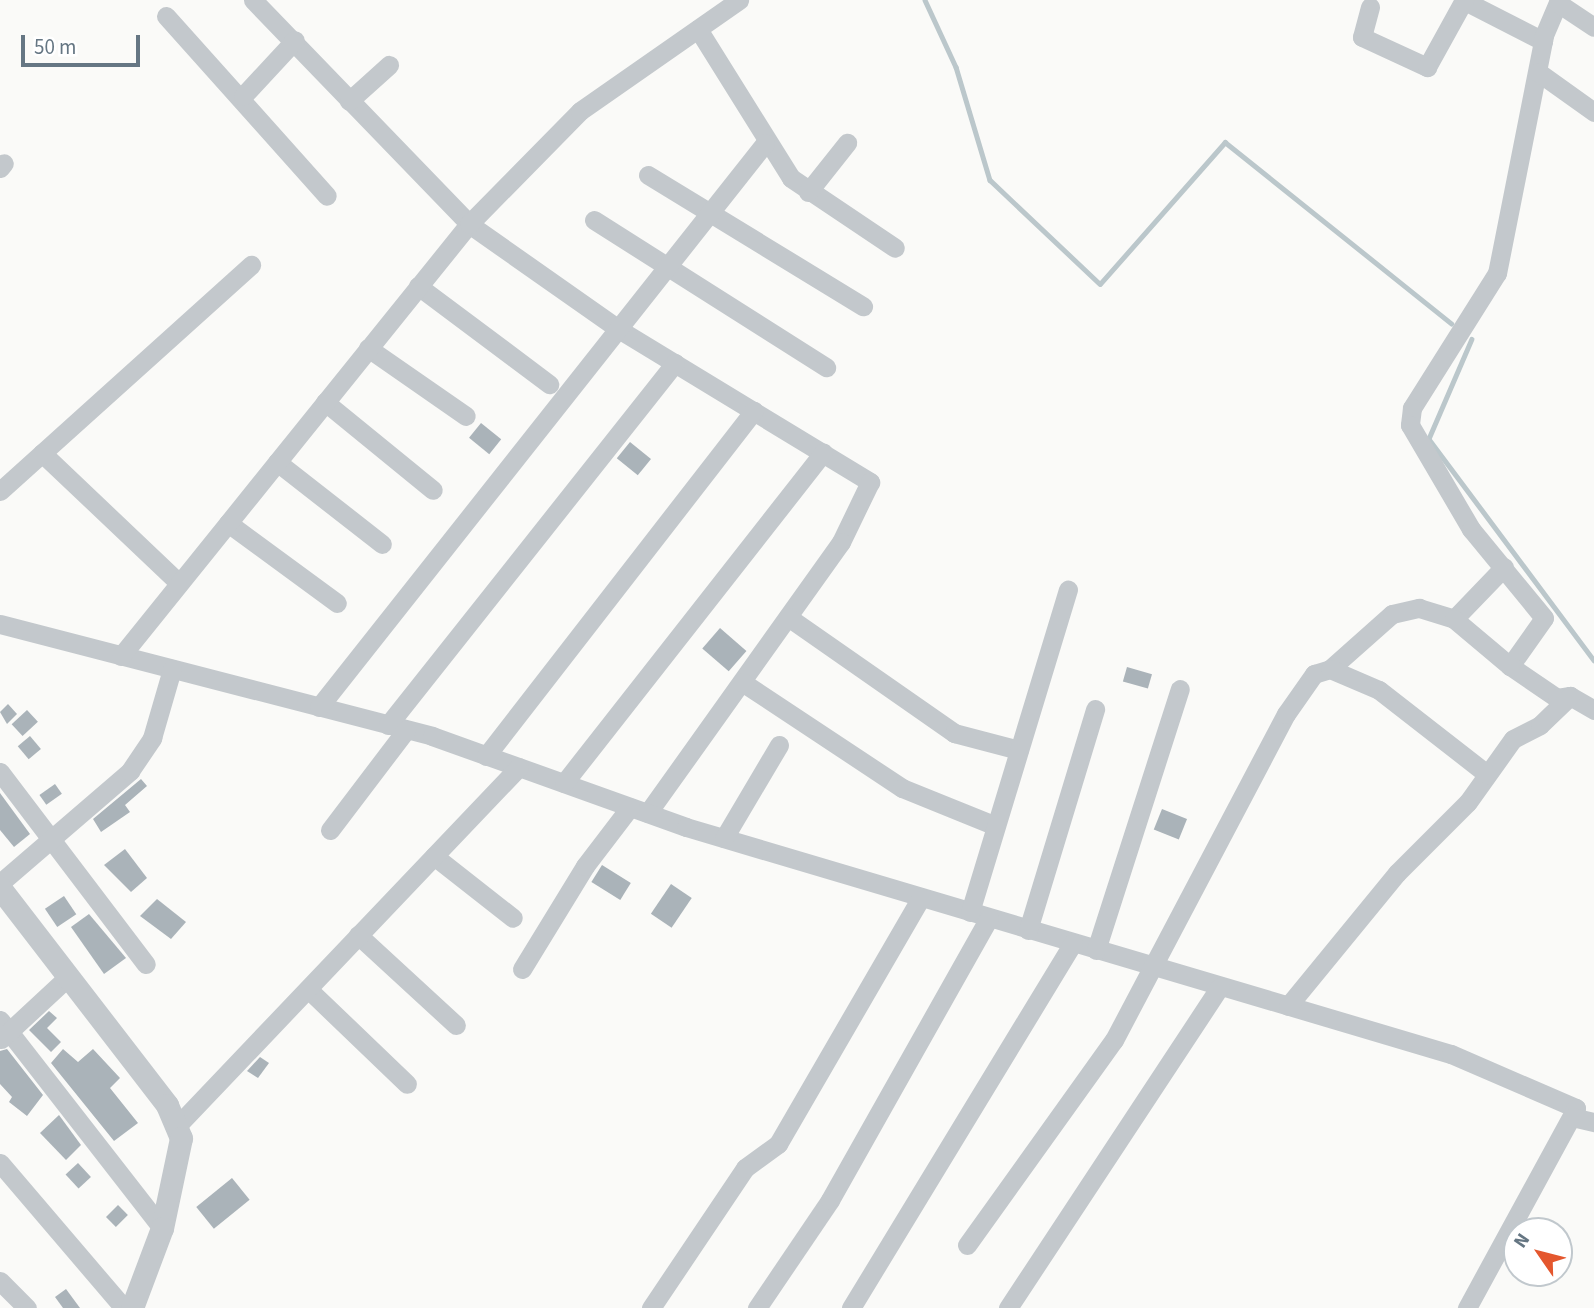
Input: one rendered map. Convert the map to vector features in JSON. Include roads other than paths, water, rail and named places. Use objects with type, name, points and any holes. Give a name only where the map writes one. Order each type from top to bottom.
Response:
[{"type":"street","points":[[253,0],[295,40],[349,101],[469,223],[620,330],[870,482],[841,542],[742,682],[639,810],[585,866],[522,970]]},
{"type":"street","points":[[121,656],[469,223],[580,111],[739,0]]},
{"type":"street","points":[[1370,7],[1362,37],[1427,67],[1464,0],[1543,41]]},
{"type":"street","points":[[1510,666],[1544,618],[1471,529],[1410,425],[1412,408],[1497,273],[1543,41],[1559,2],[1594,27]]},
{"type":"street","points":[[166,16],[243,96],[327,196]]},
{"type":"street","points":[[698,29],[765,144],[808,192],[895,248]]},
{"type":"street","points":[[243,96],[295,40]]},
{"type":"street","points":[[349,101],[389,65]]},
{"type":"street","points":[[1538,72],[1594,112]]},
{"type":"street","points":[[808,192],[847,143]]},
{"type":"street","points":[[319,707],[713,214],[765,144]]},
{"type":"street","points":[[648,175],[863,306]]},
{"type":"street","points":[[594,220],[826,367]]},
{"type":"street","points":[[0,491],[251,265]]},
{"type":"street","points":[[418,286],[549,384]]},
{"type":"street","points":[[368,348],[466,416]]},
{"type":"street","points":[[330,830],[397,727],[675,363]]},
{"type":"street","points":[[325,402],[433,490]]},
{"type":"street","points":[[486,756],[754,411]]},
{"type":"street","points":[[42,453],[179,583]]},
{"type":"street","points":[[564,783],[823,453]]},
{"type":"street","points":[[276,462],[382,544]]},
{"type":"street","points":[[228,523],[337,603]]},
{"type":"street","points":[[1454,619],[1504,567]]},
{"type":"street","points":[[757,1308],[830,1200],[980,915],[996,826],[1068,590]]},
{"type":"street","points":[[967,1245],[1114,1040],[1286,714],[1314,674],[1330,669],[1404,610],[1454,619],[1510,666],[1557,698],[1570,696],[1594,710]]},
{"type":"street","points":[[788,617],[954,733],[1019,750]]},
{"type":"street","points":[[0,624],[397,727],[724,838],[1451,1054],[1576,1108],[1467,1308]]},
{"type":"street","points":[[0,883],[51,843],[145,752],[172,669]]},
{"type":"street","points":[[1330,669],[1395,699],[1487,774]]},
{"type":"street","points":[[742,682],[902,788],[996,826]]},
{"type":"street","points":[[1096,950],[1180,689]]},
{"type":"street","points":[[1288,1006],[1487,774],[1513,738],[1540,725],[1570,696]]},
{"type":"street","points":[[1028,930],[1095,709]]},
{"type":"street","points":[[724,838],[779,745]]},
{"type":"street","points":[[176,1127],[519,767]]},
{"type":"street","points":[[0,772],[51,843],[146,964]]},
{"type":"street","points":[[434,856],[513,918]]},
{"type":"street","points":[[0,888],[167,1105],[176,1127],[176,1179],[162,1228],[132,1308]]},
{"type":"street","points":[[652,1308],[744,1168],[778,1144],[921,897]]},
{"type":"street","points":[[358,935],[456,1026]]},
{"type":"street","points":[[851,1308],[1073,943]]},
{"type":"street","points":[[69,976],[3,1031],[162,1228]]},
{"type":"street","points":[[1008,1308],[1220,986]]},
{"type":"street","points":[[308,989],[407,1084]]},
{"type":"street","points":[[1572,1117],[1594,1122]]},
{"type":"street","points":[[0,1163],[124,1308]]},
{"type":"street","points":[[0,1281],[27,1308]]},
{"type":"waterway","points":[[925,0],[956,67],[990,180],[1100,284],[1225,142],[1451,323]]},
{"type":"waterway","points":[[1472,339],[1429,439],[1594,660]]}]
